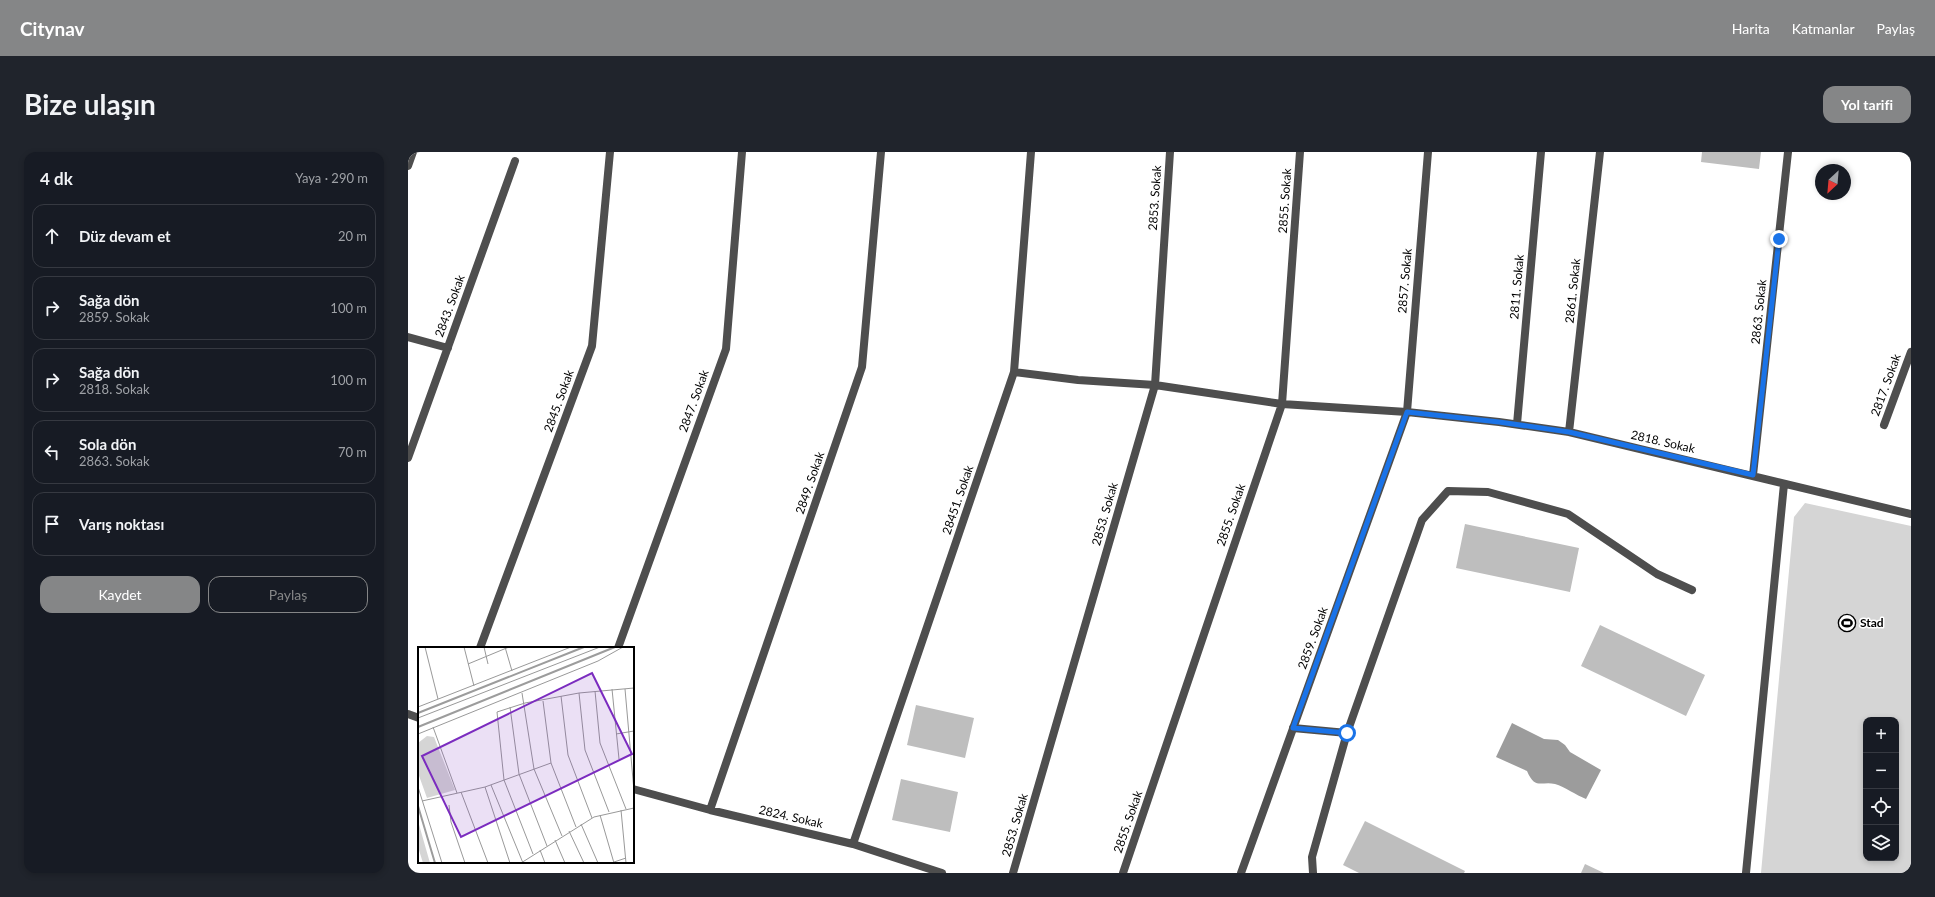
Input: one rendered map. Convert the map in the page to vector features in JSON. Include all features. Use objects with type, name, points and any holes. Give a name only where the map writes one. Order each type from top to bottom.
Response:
[{"type":"street","points":[[408,166],[413,152]]},
{"type":"street","name":"2845. Sokak","points":[[480,647],[592,346],[610,152]]},
{"type":"street","name":"2847. Sokak","points":[[618,647],[726,349],[742,152]]},
{"type":"street","name":"2849. Sokak","points":[[710,810],[862,367],[881,152]]},
{"type":"street","name":"28451. Sokak","points":[[853,844],[1014,372],[1031,152]]},
{"type":"street","name":"2853. Sokak","points":[[1013,873],[1155,385],[1170,152]]},
{"type":"street","name":"2855. Sokak","points":[[1123,873],[1282,404],[1300,152]]},
{"type":"street","name":"2857. Sokak","points":[[1407,412],[1428,152]]},
{"type":"street","name":"2811. Sokak","points":[[1518,424],[1541,152]]},
{"type":"street","name":"2861. Sokak","points":[[1569,432],[1600,152]]},
{"type":"street","name":"2863. Sokak","points":[[1753,475],[1788,152]]},
{"type":"street","name":"2843. Sokak","points":[[408,458],[515,161]]},
{"type":"street","points":[[408,337],[448,348]]},
{"type":"street","name":"2817. Sokak","points":[[1884,426],[1911,352]]},
{"type":"street","name":"2818. Sokak","points":[[1014,372],[1078,380],[1155,385],[1282,404],[1407,412],[1518,424],[1569,432],[1911,514]]},
{"type":"street","name":"2859. Sokak","points":[[1242,873],[1407,412]]},
{"type":"street","points":[[1746,873],[1784,484]]},
{"type":"street","points":[[1313,873],[1312,857],[1347,733],[1422,520],[1448,491],[1488,492],[1568,514],[1657,574],[1692,590]]},
{"type":"street","points":[[408,714],[418,718]]},
{"type":"street","points":[[1293,728],[1347,733]]},
{"type":"street","name":"2824. Sokak","points":[[634,789],[710,810],[853,844],[942,873]]},
{"type":"shaded area","name":"Stad","points":[[1805,503],[1911,526],[1911,873],[1761,873],[1794,517]]},
{"type":"shaded area","points":[[1512,723],[1544,739],[1558,740],[1565,745],[1570,752],[1601,770],[1586,799],[1555,784],[1536,783],[1527,771],[1496,757]]},
{"type":"building","points":[[1702,152],[1761,152],[1759,169],[1701,162]]},
{"type":"building","points":[[1465,524],[1579,548],[1570,592],[1456,568]]},
{"type":"building","points":[[1600,625],[1705,675],[1686,716],[1581,666]]},
{"type":"building","points":[[916,705],[974,718],[965,758],[907,745]]},
{"type":"building","points":[[901,779],[958,792],[950,832],[892,820]]},
{"type":"building","points":[[1365,821],[1465,871],[1464,873],[1359,873],[1343,865]]},
{"type":"building","points":[[1585,864],[1604,873],[1581,873]]},
{"type":"place","name":"Stad","points":[[1847,623]]},
{"type":"route","points":[[1347,733],[1293,728],[1407,412],[1499,422],[1569,432],[1753,475],[1779,239]]}]
